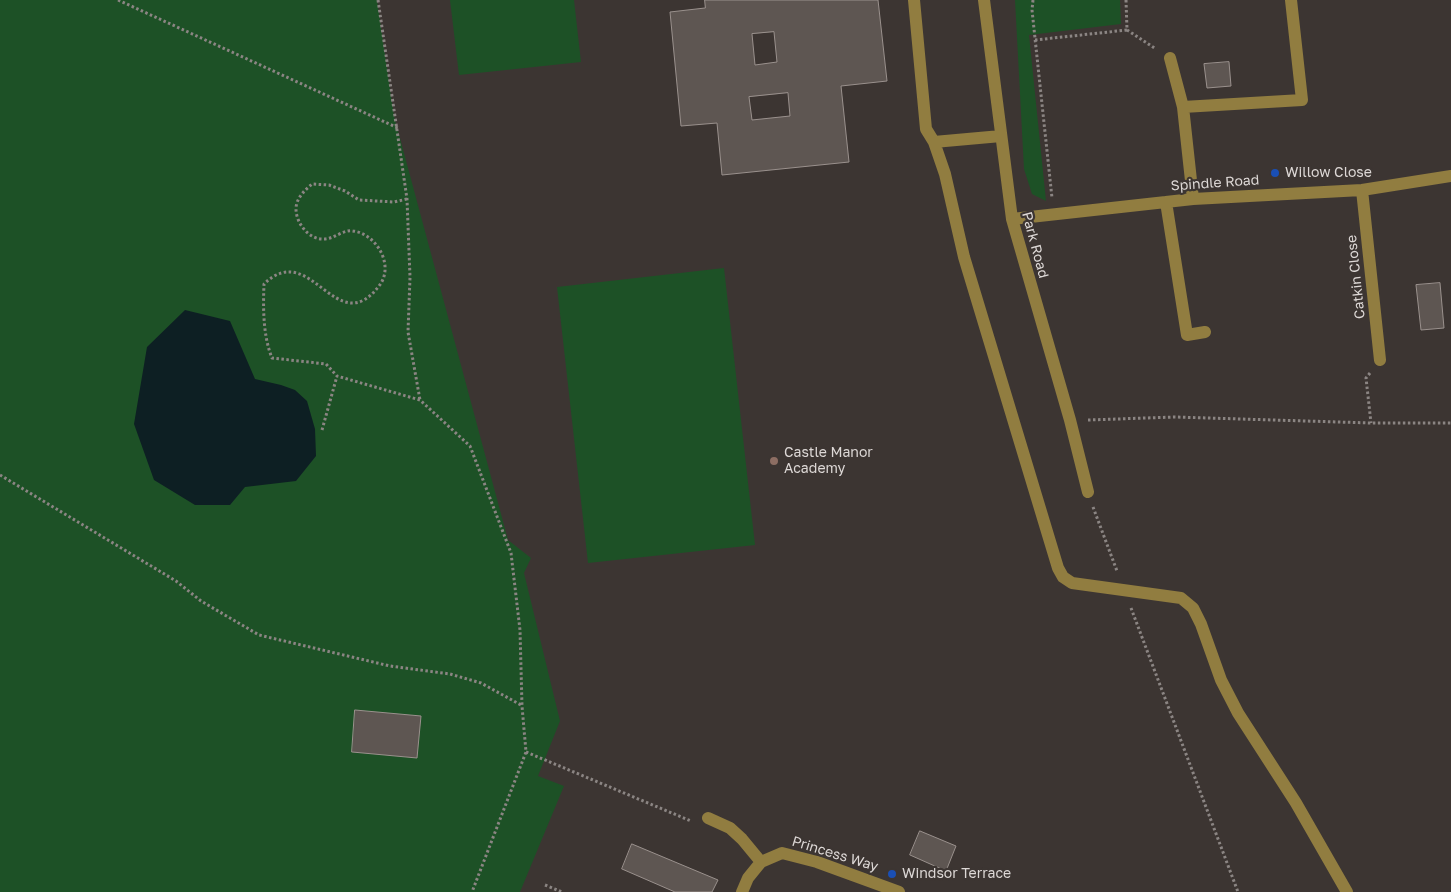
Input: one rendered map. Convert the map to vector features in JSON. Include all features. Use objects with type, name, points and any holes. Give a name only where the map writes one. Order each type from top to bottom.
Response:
[{"type":"street","points":[[914,0],[926,129],[934,142],[945,174],[964,257],[1058,568],[1063,577],[1072,583],[1181,598],[1192,608],[1201,624],[1221,680],[1238,714],[1296,803],[1347,892]]},
{"type":"street","name":"Park Road","points":[[984,0],[1012,219],[1070,420],[1088,492]]},
{"type":"street","points":[[1182,107],[1302,100],[1291,0]]},
{"type":"street","points":[[1170,58],[1182,107],[1193,199]]},
{"type":"street","points":[[934,142],[1001,136]]},
{"type":"street","name":"Spindle Road","points":[[1012,219],[1193,199],[1362,190],[1451,176]]},
{"type":"street","name":"Catkin Close","points":[[1362,190],[1380,360]]},
{"type":"street","points":[[1166,202],[1187,335],[1205,332]]},
{"type":"street","points":[[708,818],[730,828],[761,862],[748,878],[742,892]]},
{"type":"street","name":"Princess Way","points":[[761,862],[782,853],[817,862],[899,892]]},
{"type":"path","points":[[118,0],[398,128]]},
{"type":"path","points":[[378,0],[407,199],[410,277],[408,332],[420,400]]},
{"type":"path","points":[[1032,0],[1053,215]]},
{"type":"path","points":[[1126,0],[1127,30]]},
{"type":"path","points":[[1035,40],[1127,30],[1170,58]]},
{"type":"path","points":[[407,199],[394,202],[359,200],[345,191],[329,185],[312,184],[300,195],[295,208],[301,227],[314,237],[325,240],[352,230],[362,234],[375,242],[383,255],[386,270],[380,285],[368,297],[356,304],[342,301],[329,295],[305,275],[284,272],[273,276],[264,284],[266,344],[272,358],[326,364],[337,376],[420,400],[470,446],[511,553],[520,630],[522,706],[526,752],[472,892]]},
{"type":"path","points":[[1371,423],[1366,378],[1380,360]]},
{"type":"path","points":[[322,430],[337,376]]},
{"type":"path","points":[[1070,420],[1175,417],[1451,424]]},
{"type":"path","points":[[0,475],[176,581],[201,600],[259,635],[390,666],[450,674],[481,683],[522,706]]},
{"type":"path","points":[[1088,492],[1238,892]]},
{"type":"path","points":[[526,752],[694,822],[708,818]]},
{"type":"path","points":[[544,885],[562,892]]},
{"type":"green space","points":[[0,0],[377,0],[394,116],[508,540],[531,558],[524,573],[560,721],[538,776],[564,786],[520,892],[0,892]]},
{"type":"green space","points":[[450,0],[574,0],[581,62],[459,75]]},
{"type":"green space","points":[[1015,0],[1120,0],[1121,24],[1029,35],[1046,201],[1032,194],[1024,169]]},
{"type":"green space","points":[[724,268],[755,545],[588,563],[557,287]]},
{"type":"shaded area","points":[[185,310],[230,321],[255,379],[295,390],[307,401],[315,429],[316,456],[296,481],[245,487],[230,505],[195,505],[154,480],[134,424],[147,347]]},
{"type":"building","points":[[705,0],[878,0],[887,81],[841,86],[849,162],[722,175],[717,123],[681,126],[670,12],[705,8]],"holes":[[[774,32],[777,62],[755,65],[752,34]],[[788,93],[790,116],[752,120],[749,97]]]},
{"type":"building","points":[[1229,62],[1231,86],[1207,88],[1204,64]]},
{"type":"building","points":[[1440,283],[1444,328],[1421,330],[1416,285]]},
{"type":"building","points":[[355,710],[421,716],[417,758],[352,752]]},
{"type":"building","points":[[920,831],[956,846],[946,871],[910,855]]},
{"type":"building","points":[[632,844],[718,880],[712,892],[675,892],[622,869]]},
{"type":"place","name":"Willow Close","points":[[1275,173]]},
{"type":"place","name":"Castle Manor Academy","points":[[774,461]]},
{"type":"place","name":"Windsor Terrace","points":[[892,874]]}]
